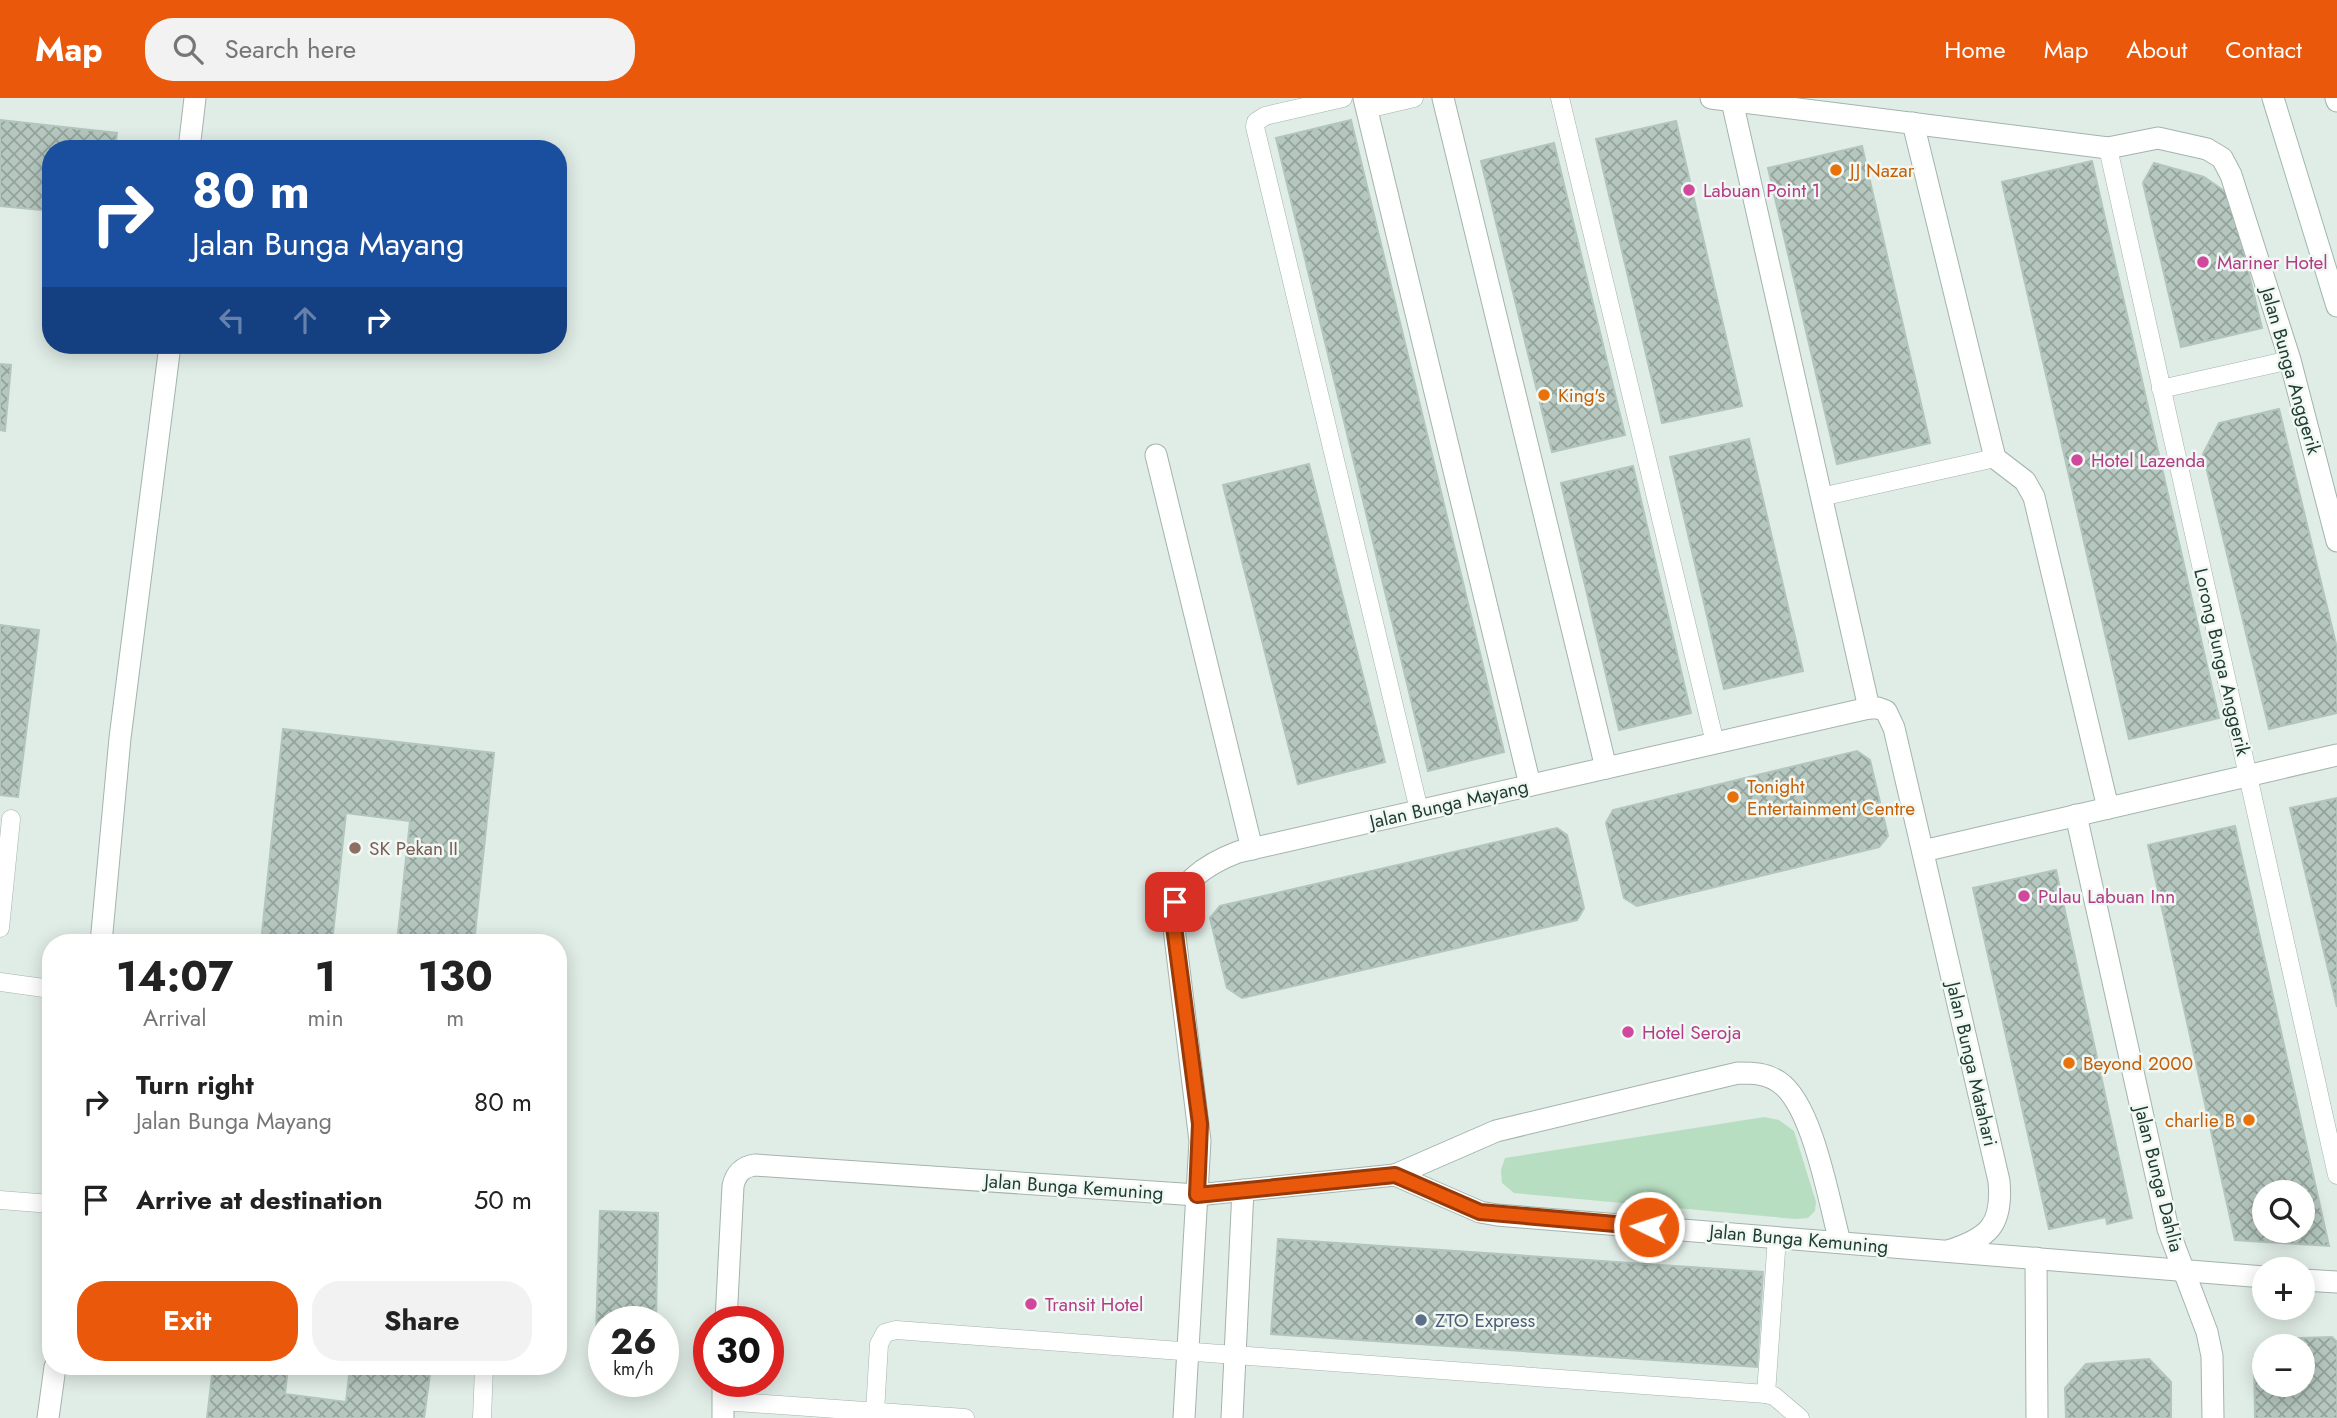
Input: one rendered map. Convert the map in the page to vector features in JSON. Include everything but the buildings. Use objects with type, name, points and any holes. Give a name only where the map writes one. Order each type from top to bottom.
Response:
[{"type":"street","points":[[191,140],[195,98]]},
{"type":"street","points":[[1443,98],[1606,768]]},
{"type":"street","points":[[1710,98],[2108,148]]},
{"type":"street","points":[[2273,98],[2337,306]]},
{"type":"street","points":[[1732,101],[1868,708],[1886,711],[1891,718],[1923,851],[2337,755]]},
{"type":"street","points":[[1365,103],[1530,785]]},
{"type":"street","points":[[1913,123],[1995,458],[2025,481],[2034,497],[2108,808]]},
{"type":"street","name":"Jalan Bunga Anggerik","points":[[2108,148],[2158,138],[2207,149],[2222,158],[2231,175],[2290,360],[2337,541]]},
{"type":"street","points":[[102,934],[120,738],[169,354]]},
{"type":"street","points":[[1156,455],[1252,849]]},
{"type":"street","name":"Jalan Bunga Mayang","points":[[1184,1418],[1200,1124],[1173,911],[1184,887],[1221,859],[1252,849],[1868,708]]},
{"type":"street","name":"Jalan Bunga Dahlia","points":[[2077,815],[2168,1229],[2207,1332],[2212,1356],[2213,1418]]},
{"type":"street","name":"Jalan Bunga Matahari","points":[[1923,851],[1996,1167],[2001,1201],[1997,1220],[1986,1234],[1969,1244],[1948,1251]]},
{"type":"street","points":[[1395,1175],[1496,1131],[1738,1073],[1760,1073],[1780,1083],[1796,1100],[1807,1120],[1840,1242]]},
{"type":"street","name":"Jalan Bunga Kemuning","points":[[727,1306],[733,1186],[735,1178],[747,1166],[755,1165],[1197,1195],[1395,1175],[1480,1212],[1497,1215],[2252,1276]]},
{"type":"street","points":[[1232,1418],[1243,1190]]},
{"type":"street","points":[[2036,1258],[2037,1418]]},
{"type":"street","points":[[2315,1281],[2337,1282]]},
{"type":"street","points":[[48,1418],[54,1375]]},
{"type":"lane","points":[[1343,98],[1265,116],[1256,122],[1255,127],[1419,810]]},
{"type":"lane","points":[[1365,103],[1414,98]]},
{"type":"lane","points":[[1560,98],[1715,743]]},
{"type":"lane","name":"Lorong Bunga Anggerik","points":[[2108,148],[2337,1175]]},
{"type":"lane","points":[[2161,389],[2290,360]]},
{"type":"lane","points":[[1821,497],[1995,458]]},
{"type":"lane","points":[[0,928],[11,819]]},
{"type":"lane","points":[[0,982],[42,988]]},
{"type":"lane","points":[[0,1200],[42,1203]]},
{"type":"lane","points":[[1766,1394],[1777,1237]]},
{"type":"lane","points":[[875,1412],[879,1345],[885,1333],[890,1331],[1766,1394],[1774,1396],[1800,1418]]},
{"type":"lane","points":[[482,1418],[484,1375]]},
{"type":"lane","points":[[723,1400],[965,1418]]},
{"type":"green space","points":[[1764,1117],[1779,1120],[1794,1131],[1816,1202],[1815,1211],[1808,1218],[1514,1193],[1502,1183],[1501,1170],[1505,1158]]},
{"type":"place","name":"JJ Nazar","points":[[1836,170]]},
{"type":"place","name":"Labuan Point 1","points":[[1689,190]]},
{"type":"place","name":"Mariner Hotel","points":[[2203,262]]},
{"type":"place","name":"King's","points":[[1544,395]]},
{"type":"place","name":"Hotel Lazenda","points":[[2077,460]]},
{"type":"place","name":"Tonight Entertainment Centre","points":[[1733,797]]},
{"type":"place","name":"SK Pekan II","points":[[355,848]]},
{"type":"place","name":"Pulau Labuan Inn","points":[[2024,896]]},
{"type":"place","name":"Hotel Seroja","points":[[1628,1032]]},
{"type":"place","name":"Beyond 2000","points":[[2069,1063]]},
{"type":"place","name":"charlie B","points":[[2249,1120]]},
{"type":"place","name":"Transit Hotel","points":[[1031,1304]]},
{"type":"place","name":"ZTO Express","points":[[1421,1320]]},
{"type":"route","points":[[1175,902],[1173,919],[1200,1124],[1197,1195],[1395,1175],[1480,1212],[1649,1227]]}]
